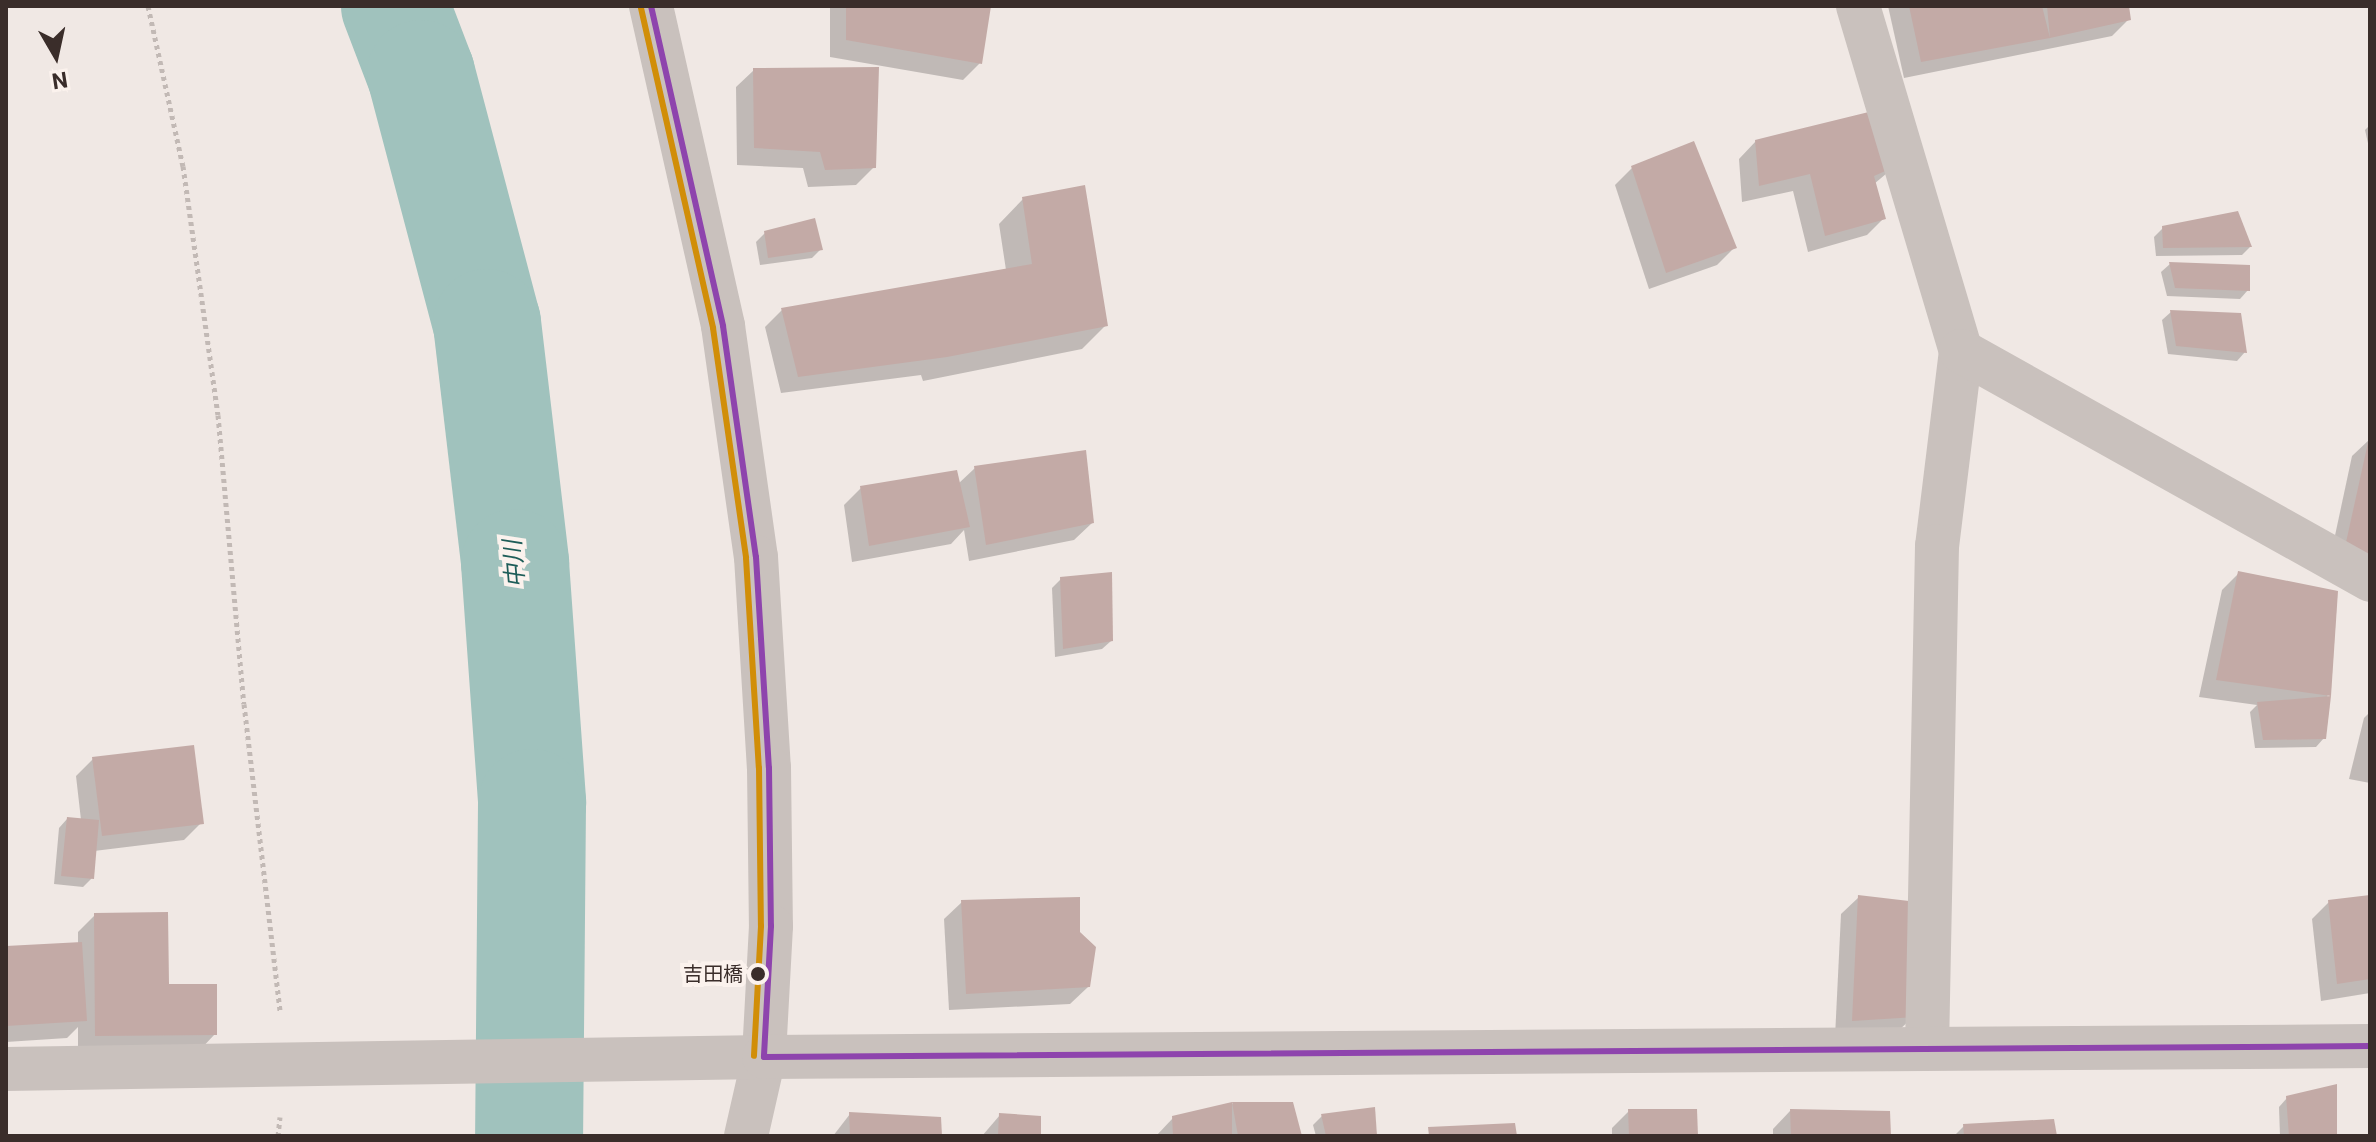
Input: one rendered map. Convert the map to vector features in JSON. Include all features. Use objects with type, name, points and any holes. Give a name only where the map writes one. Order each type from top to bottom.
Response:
[{"type":"street","points":[[651,6],[723,326],[756,557],[769,768],[771,926],[764,1057],[746,1136]]},
{"type":"street","points":[[1858,6],[1961,351],[1937,546],[1927,1048]]},
{"type":"street","points":[[1961,351],[2370,580]]},
{"type":"street","points":[[6,1069],[764,1057],[2370,1046]]},
{"type":"path","points":[[148,6],[183,166],[218,415],[244,704],[287,1065],[278,1136]]},
{"type":"building","points":[[846,6],[991,6],[982,64],[846,40]]},
{"type":"building","points":[[1909,6],[2042,6],[2050,38],[1921,62]]},
{"type":"building","points":[[2047,6],[2129,6],[2131,20],[2050,38]]},
{"type":"building","points":[[879,67],[876,168],[825,170],[820,152],[754,148],[753,68]]},
{"type":"building","points":[[1881,109],[1901,164],[1874,176],[1886,219],[1825,236],[1810,174],[1759,186],[1755,140]]},
{"type":"building","points":[[1694,141],[1737,248],[1666,273],[1631,166]]},
{"type":"building","points":[[1085,185],[1108,326],[947,357],[798,377],[781,308],[1032,264],[1022,197]]},
{"type":"building","points":[[2238,211],[2252,247],[2163,248],[2162,226]]},
{"type":"building","points":[[815,218],[823,250],[768,258],[764,231]]},
{"type":"building","points":[[2169,262],[2250,265],[2250,291],[2175,288]]},
{"type":"building","points":[[2170,310],[2241,313],[2247,353],[2176,346]]},
{"type":"building","points":[[2370,438],[2370,560],[2343,556]]},
{"type":"building","points":[[1086,450],[1094,523],[986,545],[974,466]]},
{"type":"building","points":[[957,470],[970,527],[869,546],[860,486]]},
{"type":"building","points":[[2238,571],[2338,591],[2331,696],[2216,680]]},
{"type":"building","points":[[1112,572],[1113,641],[1063,649],[1060,577]]},
{"type":"building","points":[[2331,696],[2326,739],[2263,740],[2257,702]]},
{"type":"building","points":[[194,745],[204,824],[102,836],[92,757]]},
{"type":"building","points":[[67,817],[99,820],[94,879],[61,876]]},
{"type":"building","points":[[1858,895],[1909,901],[1916,1017],[1852,1021]]},
{"type":"building","points":[[2370,895],[2370,979],[2337,984],[2328,900]]},
{"type":"building","points":[[1080,897],[1080,932],[1096,947],[1090,987],[966,994],[961,900]]},
{"type":"building","points":[[168,912],[169,984],[217,984],[217,1035],[95,1036],[94,913]]},
{"type":"building","points":[[82,942],[87,1021],[6,1026],[6,946]]},
{"type":"building","points":[[2337,1084],[2337,1136],[2289,1136],[2286,1096]]},
{"type":"building","points":[[1232,1102],[1293,1102],[1302,1136],[1238,1136]]},
{"type":"building","points":[[1232,1102],[1232,1136],[1173,1136],[1172,1116]]},
{"type":"building","points":[[1375,1107],[1377,1136],[1326,1136],[1321,1114]]},
{"type":"building","points":[[1628,1109],[1697,1109],[1698,1136],[1629,1136]]},
{"type":"building","points":[[1790,1109],[1890,1111],[1891,1136],[1791,1136]]},
{"type":"building","points":[[849,1112],[941,1117],[942,1136],[850,1136]]},
{"type":"building","points":[[999,1113],[1041,1116],[1041,1136],[998,1136]]},
{"type":"building","points":[[2054,1119],[2057,1136],[1964,1136],[1963,1124]]},
{"type":"building","points":[[1515,1123],[1517,1136],[1429,1136],[1428,1127]]},
{"type":"waterway","name":"中川","points":[[395,6],[421,74],[487,323],[515,563],[532,803],[529,1136]]},
{"type":"transit line","points":[[651,6],[723,326],[756,557],[769,768],[771,926],[764,1057]]},
{"type":"transit line","points":[[641,8],[713,328],[746,558],[759,768],[761,926],[754,1056]]},
{"type":"transit line","points":[[764,1057],[2370,1046]]},
{"type":"place","name":"吉田橋","points":[[758,974]]}]
